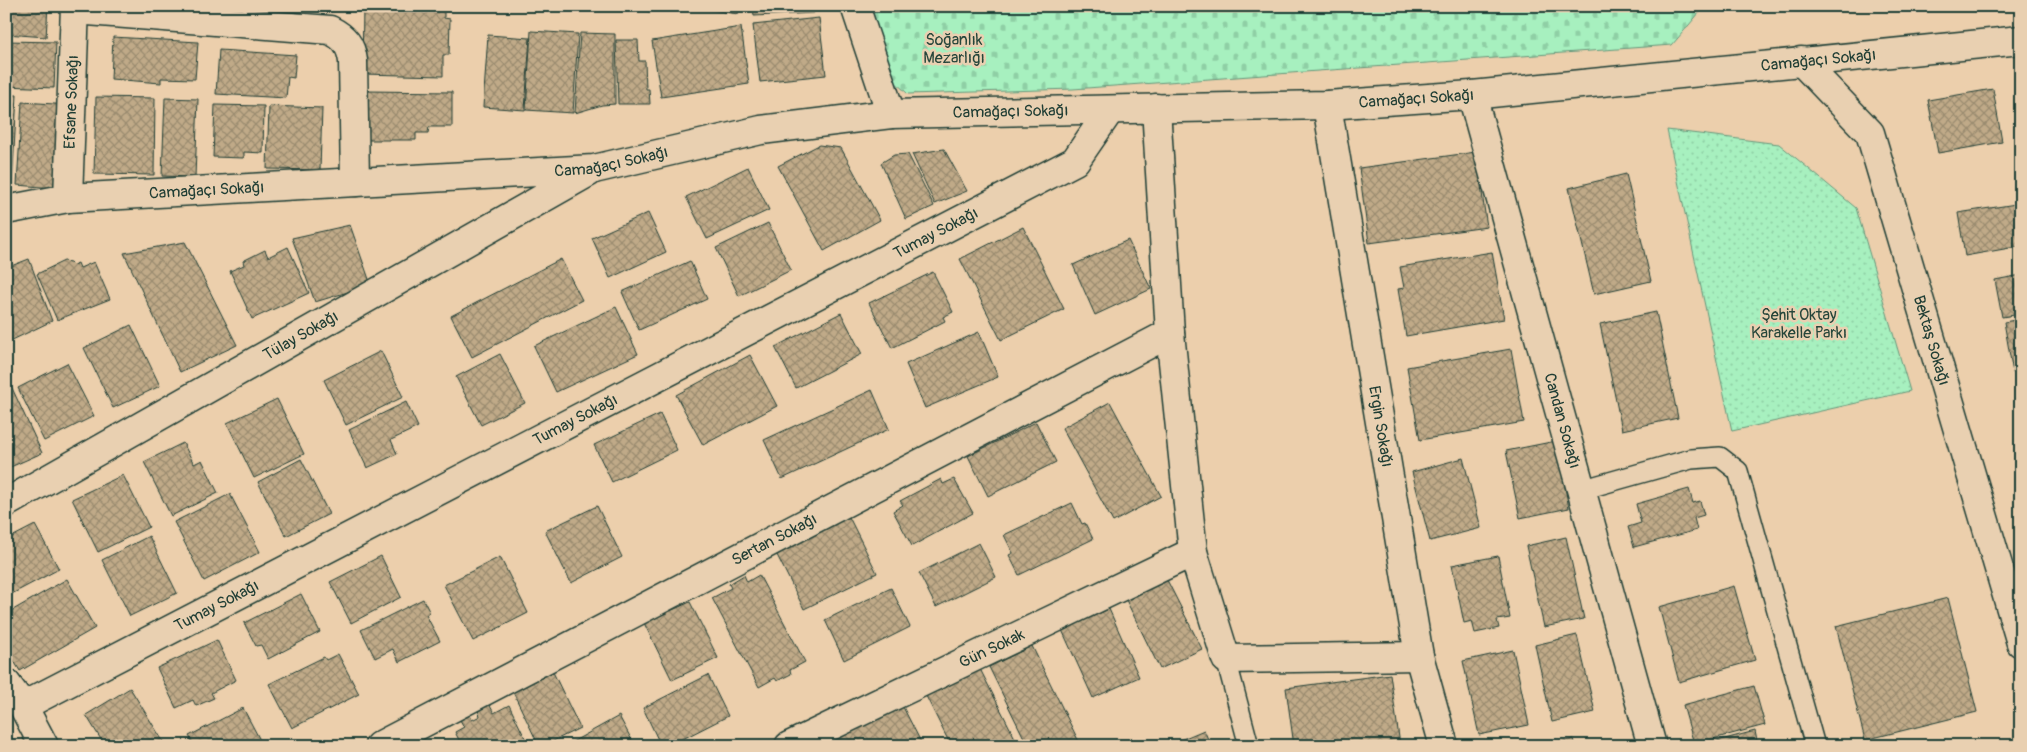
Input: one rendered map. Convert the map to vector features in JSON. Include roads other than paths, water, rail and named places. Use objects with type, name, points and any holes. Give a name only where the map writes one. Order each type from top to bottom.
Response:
[{"type":"street","points":[[856,6],[891,114]]},
{"type":"street","points":[[75,8],[330,30],[340,35],[352,50],[354,61],[355,182]]},
{"type":"street","name":"Efsane Sokağı","points":[[68,198],[75,8]]},
{"type":"street","name":"Camağaçı Sokağı","points":[[6,210],[68,198],[594,169],[761,130],[891,114],[1328,105],[1472,95],[2021,40]]},
{"type":"street","name":"Bektaş Sokağı","points":[[1801,61],[1870,133],[2020,636]]},
{"type":"street","name":"Candan Sokağı","points":[[1472,95],[1652,746]]},
{"type":"street","name":"Ergin Sokağı","points":[[1328,105],[1419,656],[1444,746]]},
{"type":"street","points":[[1156,108],[1170,333],[1193,552],[1226,659],[1419,656]]},
{"type":"street","name":"Tumay Sokağı","points":[[22,706],[1075,161],[1110,110]]},
{"type":"street","name":"Tülay Sokağı","points":[[6,503],[594,169]]},
{"type":"street","name":"Sertan Sokağı","points":[[379,746],[1170,333]]},
{"type":"street","name":"Gün Sokak","points":[[790,746],[1193,552]]},
{"type":"street","points":[[6,683],[22,706],[44,746]]},
{"type":"lane","points":[[1582,490],[1691,459],[1720,457],[1738,471],[1815,746]]},
{"type":"lane","points":[[1226,659],[1249,746]]},
{"type":"park label","name":"Soğanlık Mezarlığı","points":[[954,49]]},
{"type":"park label","name":"Şehit Oktay Karakelle Parkı","points":[[1799,324]]}]
